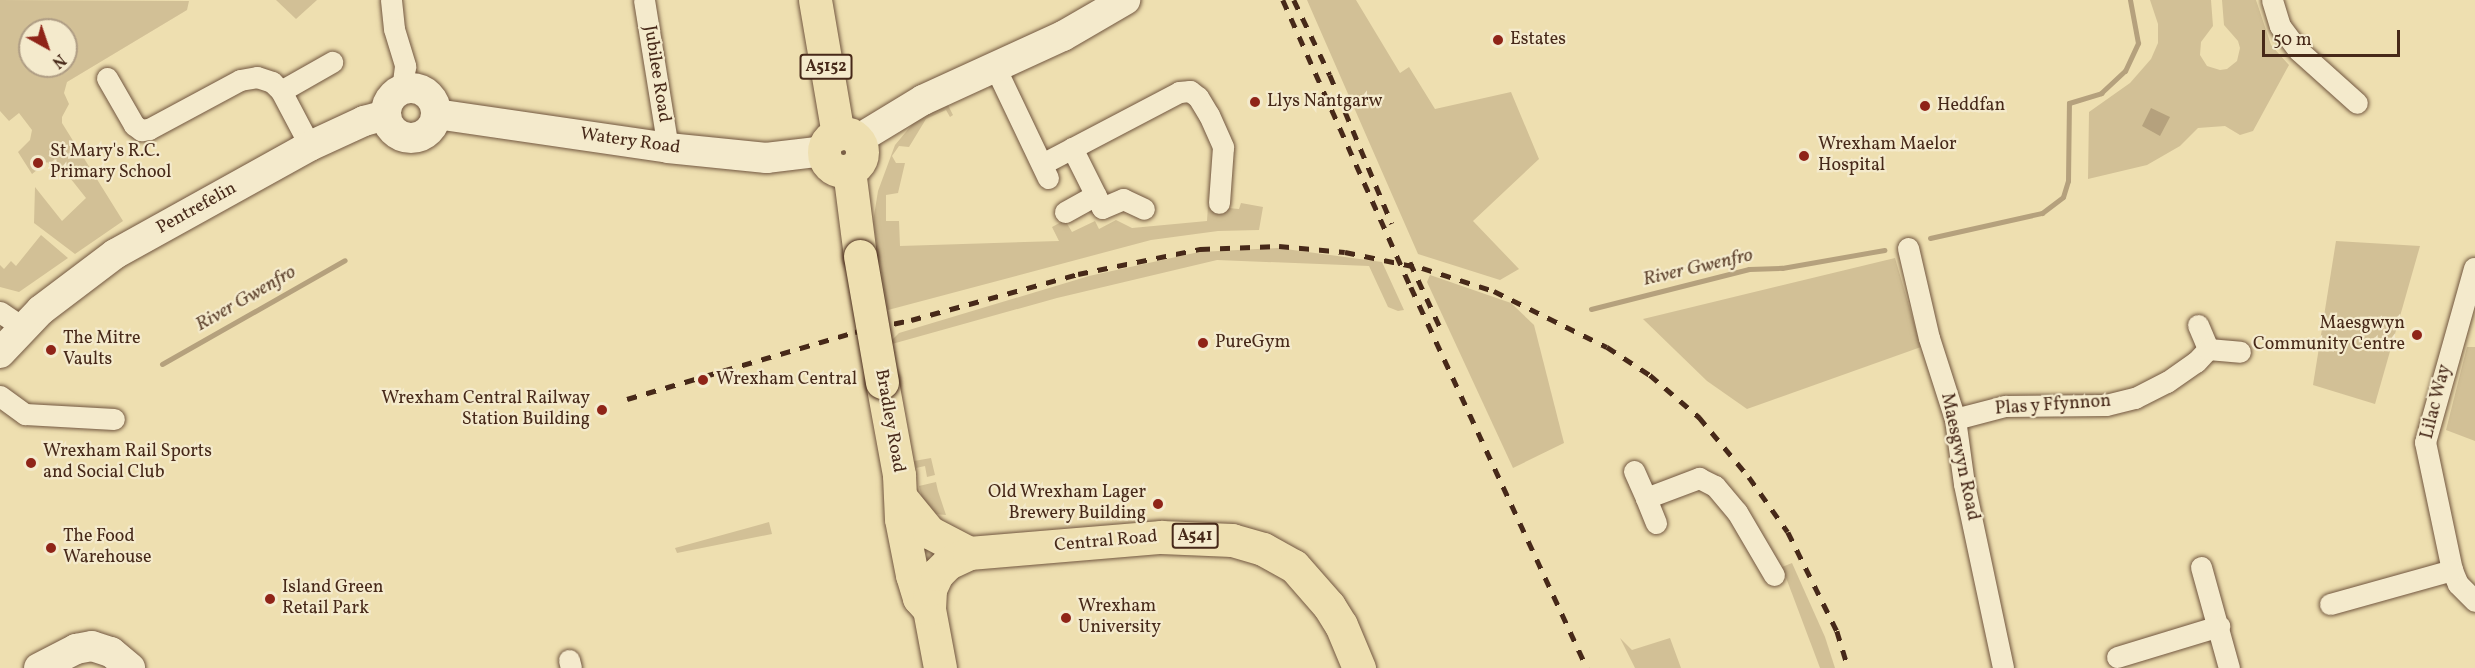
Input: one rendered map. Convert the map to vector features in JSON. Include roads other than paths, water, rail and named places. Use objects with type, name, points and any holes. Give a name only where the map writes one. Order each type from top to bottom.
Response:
[{"type":"main road","name":"Bradley Road","points":[[815,0],[902,499],[901,519],[919,598],[929,609],[940,668]]},
{"type":"main road","points":[[902,499],[929,532],[969,553]]},
{"type":"main road","name":"Central Road","points":[[929,609],[930,589],[937,574],[948,563],[969,553],[1161,537],[1232,540],[1263,549],[1294,566],[1329,606],[1341,626],[1359,668]]},
{"type":"street","points":[[391,0],[394,28],[405,66],[402,89]]},
{"type":"street","name":"Jubilee Road","points":[[644,0],[668,148]]},
{"type":"street","name":"Watery Road","points":[[436,114],[668,148],[766,158],[842,149],[923,100],[1063,36],[1125,0]]},
{"type":"street","points":[[2272,0],[2280,26],[2298,50],[2357,103]]},
{"type":"street","points":[[281,91],[332,62]]},
{"type":"street","points":[[995,67],[1045,171],[1072,148],[1179,92],[1190,91],[1198,97],[1209,115],[1223,147],[1219,203]]},
{"type":"street","points":[[107,78],[134,125],[141,130],[149,129],[240,80],[257,78],[272,82],[281,91],[310,146]]},
{"type":"street","points":[[410,88],[426,92],[432,98],[436,114],[431,128],[413,138],[398,135],[392,129],[386,115],[390,99],[402,89],[410,88]]},
{"type":"street","name":"Pentrefelin","points":[[0,353],[11,320],[41,310],[115,254],[310,146],[364,121],[386,115]]},
{"type":"street","points":[[1072,148],[1102,208],[1124,199],[1144,209]]},
{"type":"street","points":[[1065,212],[1096,195]]},
{"type":"street","name":"Maesgwyn Road","points":[[1908,248],[1929,338],[1955,419],[1964,484],[2003,668]]},
{"type":"street","name":"Lilac Way","points":[[2474,268],[2425,442],[2452,570],[2458,584],[2475,601]]},
{"type":"street","points":[[2198,325],[2208,349],[2240,352]]},
{"type":"street","name":"Plas y Ffynnon","points":[[1955,419],[2005,406],[2106,405],[2135,398],[2167,382],[2196,362],[2208,349]]},
{"type":"street","points":[[0,396],[25,414],[114,419]]},
{"type":"street","points":[[1634,471],[1656,523]]},
{"type":"street","points":[[1646,498],[1699,478],[1715,486],[1737,512],[1774,575]]},
{"type":"street","points":[[2201,567],[2229,668]]},
{"type":"street","points":[[2330,604],[2452,570]]},
{"type":"street","points":[[2117,657],[2219,626]]},
{"type":"street","points":[[39,668],[76,649],[92,646],[111,652],[130,668]]},
{"type":"waterway","name":"River Gwenfro","points":[[1930,238],[2042,213],[2063,197],[2068,181],[2069,103],[2101,93],[2125,71],[2138,43],[2130,0]]},
{"type":"waterway","name":"River Gwenfro","points":[[1591,309],[1749,269],[1782,268],[1884,250]]},
{"type":"waterway","name":"River Gwenfro","points":[[162,364],[345,260]]},
{"type":"railway","points":[[1283,0],[1411,287],[1587,668]]},
{"type":"railway","points":[[1294,0],[1330,75],[1392,224]]},
{"type":"railway","points":[[627,399],[855,332],[911,320],[1078,274],[1200,249],[1279,246],[1345,252],[1422,268],[1494,291],[1607,347],[1650,375],[1699,417],[1749,477],[1788,532],[1837,631],[1848,668]]},
{"type":"railway","points":[[1410,262],[1440,327]]},
{"type":"place","name":"Estates","points":[[1498,40]]},
{"type":"place","name":"Llys Nantgarw","points":[[1255,102]]},
{"type":"place","name":"Heddfan","points":[[1925,106]]},
{"type":"place","name":"Wrexham Maelor Hospital","points":[[1804,156]]},
{"type":"place","name":"St Mary's R.C. Primary School","points":[[38,163]]},
{"type":"place","name":"Maesgwyn Community Centre","points":[[2417,335]]},
{"type":"place","name":"PureGym","points":[[1203,343]]},
{"type":"place","name":"The Mitre Vaults","points":[[51,350]]},
{"type":"place","name":"Wrexham Central","points":[[703,380]]},
{"type":"place","name":"Wrexham Central Railway Station Building","points":[[602,410]]},
{"type":"place","name":"Wrexham Rail Sports and Social Club","points":[[31,463]]},
{"type":"place","name":"Old Wrexham Lager Brewery Building","points":[[1158,504]]},
{"type":"place","name":"The Food Warehouse","points":[[51,548]]},
{"type":"place","name":"Island Green Retail Park","points":[[270,599]]},
{"type":"place","name":"Wrexham University","points":[[1066,618]]}]
